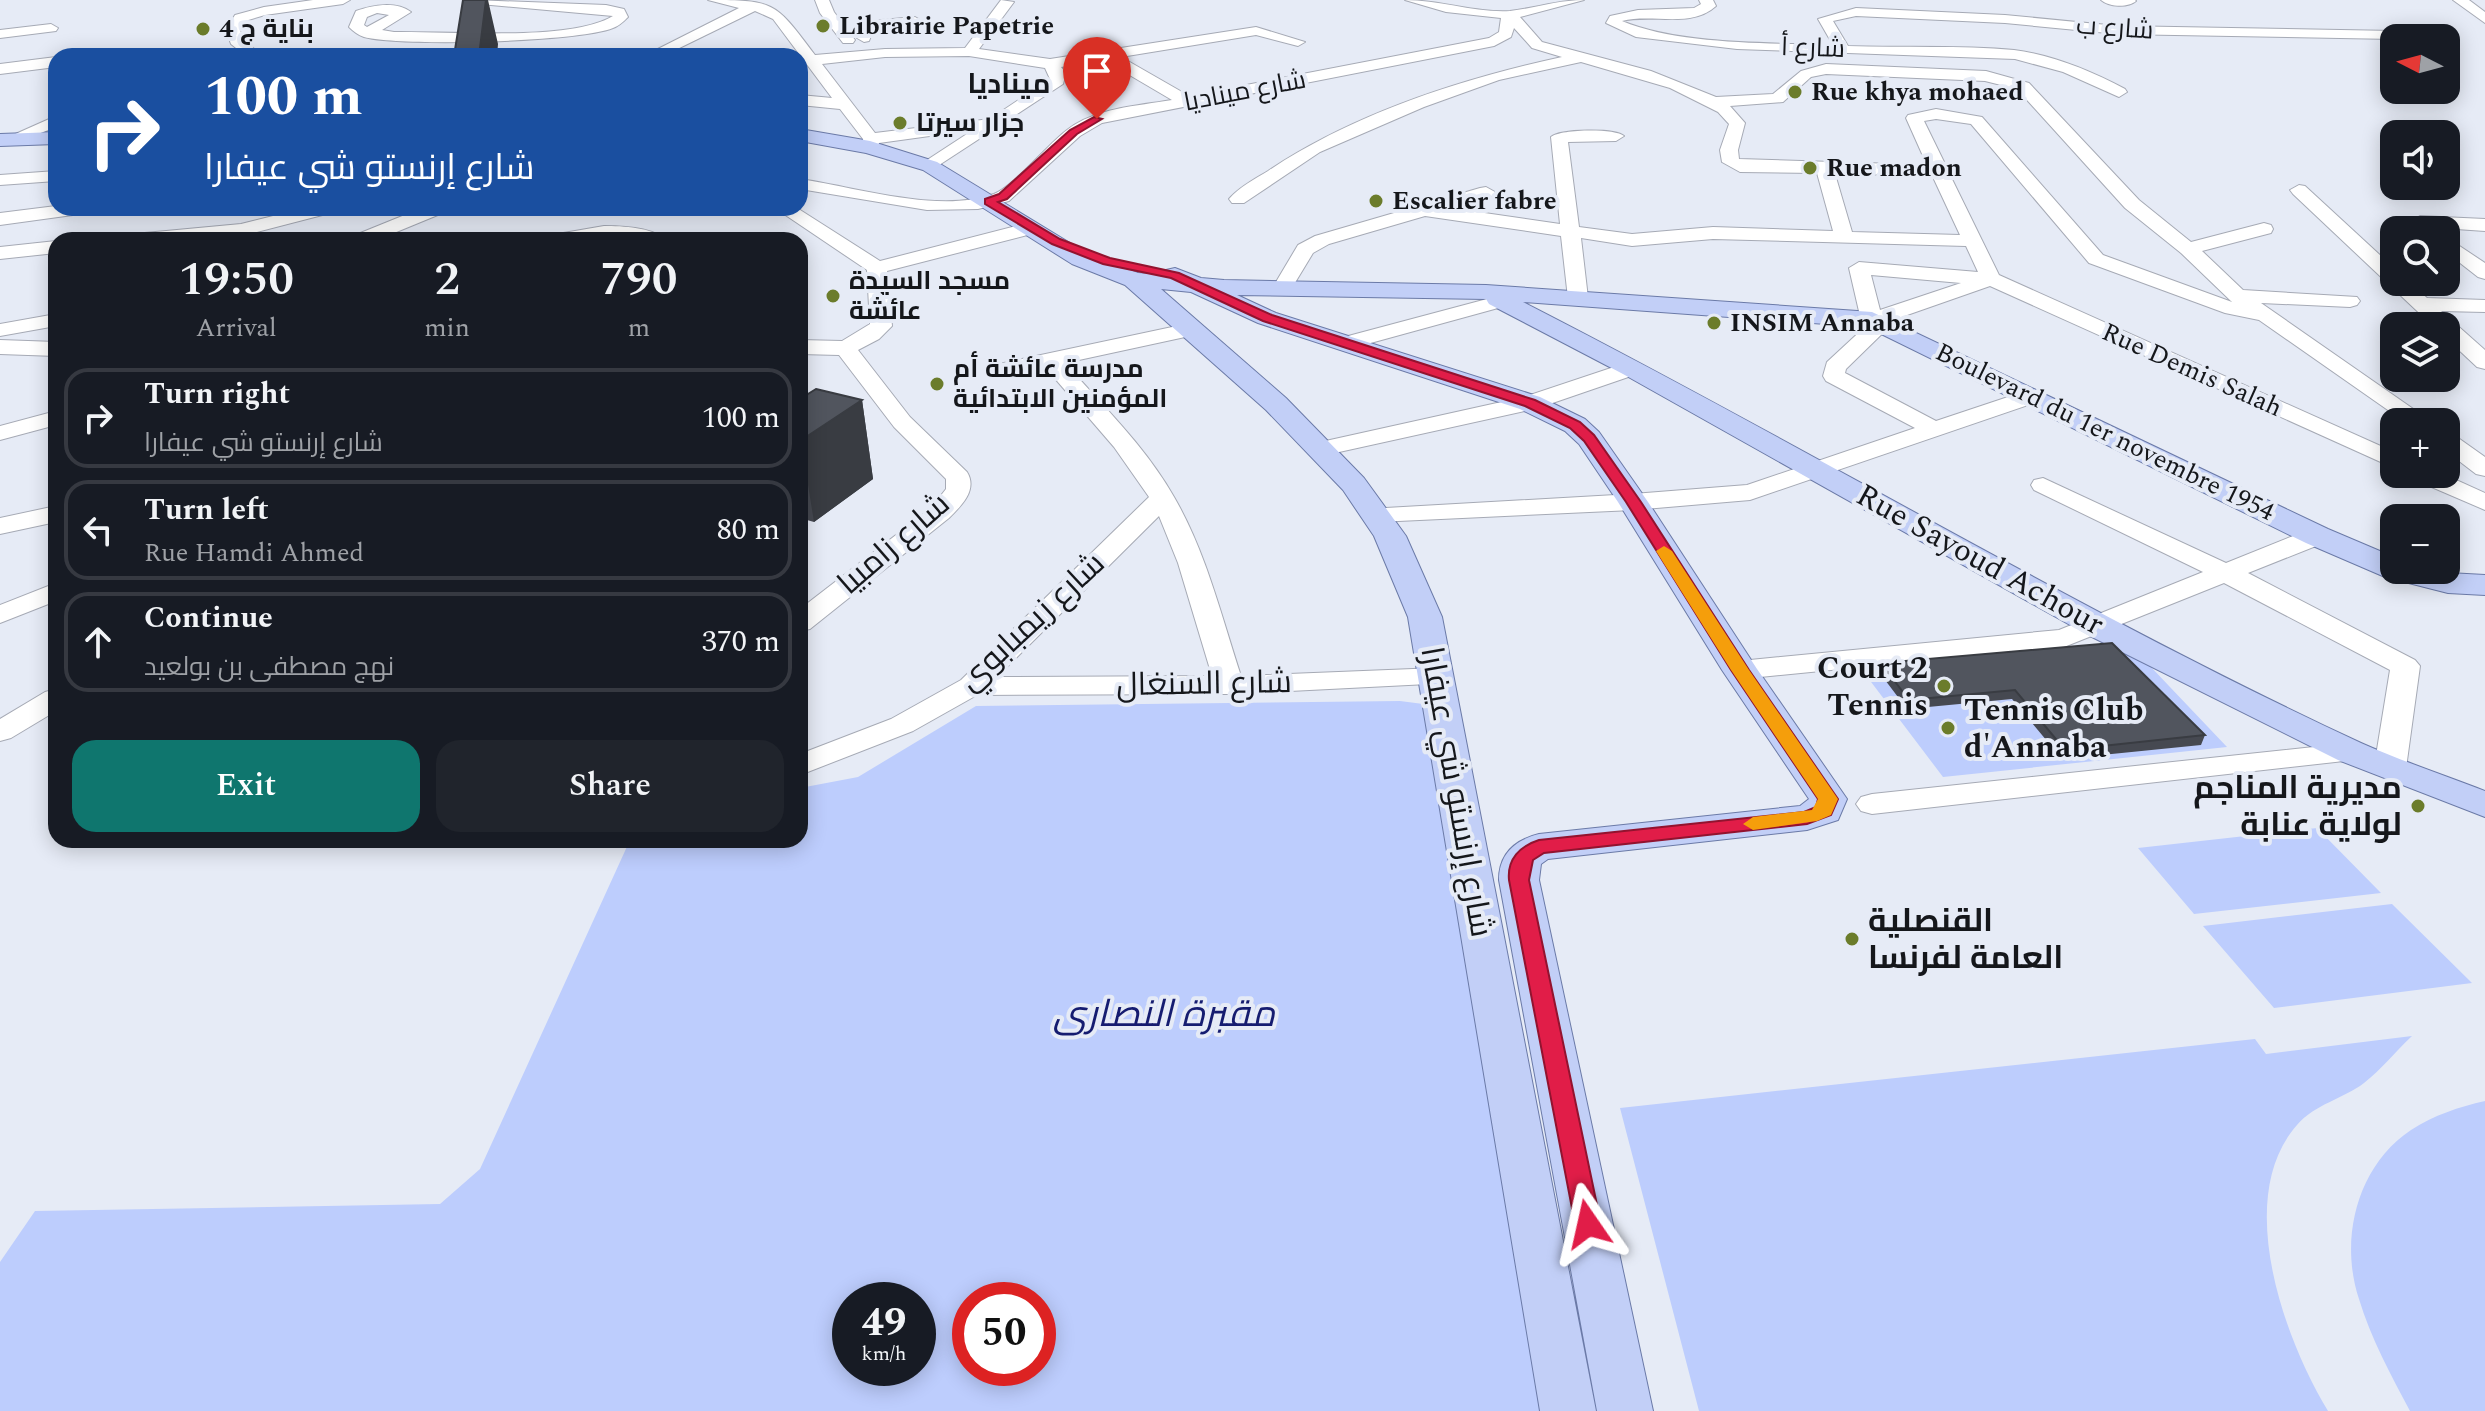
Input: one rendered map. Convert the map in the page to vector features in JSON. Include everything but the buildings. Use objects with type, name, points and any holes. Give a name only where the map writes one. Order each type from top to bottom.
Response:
[{"type":"main road","points":[[808,136],[870,143],[930,166],[1056,241],[1107,261],[1181,299]]},
{"type":"main road","points":[[5,140],[48,138]]},
{"type":"main road","points":[[1056,241],[1080,259],[1181,299],[1267,318],[1530,403],[1555,414],[1589,438],[1740,670]]},
{"type":"main road","name":"شارع إرنستو شي عيفارا","points":[[1134,280],[1181,299],[1348,476],[1377,514],[1401,558],[1425,617],[1568,1411]]},
{"type":"main road","name":"Boulevard du 1er novembre 1954","points":[[1181,299],[1283,287],[1578,298],[1876,322],[2317,536],[2380,563]]},
{"type":"main road","name":"Rue Sayoud Achour","points":[[1494,297],[1632,368],[2098,627],[2351,752],[2485,805]]},
{"type":"main road","name":"Boulevard du 1er novembre 1954","points":[[2460,584],[2485,585]]},
{"type":"main road","name":"شارع إرنستو شي عيفارا","points":[[1625,1411],[1519,880],[1521,862],[1524,856],[1539,847],[1807,818],[1824,811],[1828,799],[1825,793],[1740,670]]},
{"type":"street","points":[[245,48],[236,41],[233,30],[240,18],[284,7],[343,0]]},
{"type":"street","points":[[367,33],[385,36],[580,33],[612,26],[621,17],[619,12],[606,9],[480,0]]},
{"type":"street","points":[[715,0],[766,9],[813,48],[843,104],[870,143],[993,122]]},
{"type":"street","points":[[667,48],[770,0]]},
{"type":"street","points":[[822,0],[827,13],[848,40]]},
{"type":"street","points":[[1412,0],[1446,8],[1509,15],[1577,0]]},
{"type":"street","name":"شارع أ","points":[[1706,0],[1709,6],[1698,11],[1632,14],[1619,17],[1613,23],[1630,32],[1692,42],[2015,55],[2057,63],[2119,92]]},
{"type":"street","points":[[2108,0],[2129,1]]},
{"type":"street","points":[[2460,0],[2485,19]]},
{"type":"street","points":[[969,52],[1007,2]]},
{"type":"street","name":"شارع ب","points":[[1842,49],[1825,19],[1856,12],[2005,19],[2118,30],[2380,35]]},
{"type":"street","points":[[1509,15],[1530,41],[1579,58],[1657,77],[1726,109],[1737,123],[1729,150],[1733,164],[1755,169],[1942,170]]},
{"type":"street","name":"شارع ميناديا","points":[[989,202],[1003,197],[1084,125],[1115,115],[1494,42],[1506,34],[1509,15]]},
{"type":"street","points":[[0,34],[51,28]]},
{"type":"street","points":[[813,48],[864,35],[920,35],[918,28]]},
{"type":"street","points":[[813,48],[885,53],[969,52],[1050,64],[1256,31],[1298,42]]},
{"type":"street","points":[[1106,55],[1187,102]]},
{"type":"street","points":[[1238,199],[1314,148],[1418,104],[1495,76],[1579,58]]},
{"type":"street","points":[[0,69],[48,63]]},
{"type":"street","points":[[930,166],[1058,81],[1058,73],[1050,64]]},
{"type":"street","points":[[1711,102],[1777,99],[1806,74],[1826,69],[1986,76],[2012,81],[2026,89],[2132,204],[2188,249],[2237,296],[2399,408]]},
{"type":"street","points":[[808,101],[843,104]]},
{"type":"street","points":[[1936,430],[1834,376],[1835,367],[1876,322],[1991,279],[1942,170],[1914,118],[1936,114],[1976,120],[2096,259],[2232,309],[2263,315]]},
{"type":"street","points":[[5,140],[48,124]]},
{"type":"street","points":[[1578,298],[1559,137],[1616,136]]},
{"type":"street","points":[[1825,170],[1844,236]]},
{"type":"street","points":[[0,180],[48,177]]},
{"type":"street","points":[[808,185],[929,206],[953,207],[989,202]]},
{"type":"street","points":[[2299,190],[2380,265]]},
{"type":"street","points":[[1283,287],[1305,249],[1314,244],[1486,192]]},
{"type":"street","points":[[1423,210],[1632,240],[1713,233],[1975,241]]},
{"type":"street","points":[[0,219],[48,212]]},
{"type":"street","points":[[186,232],[262,226],[298,216]]},
{"type":"street","points":[[381,232],[420,216]]},
{"type":"street","points":[[796,216],[877,268],[1032,228]]},
{"type":"street","points":[[398,232],[407,222]]},
{"type":"street","points":[[2460,225],[2485,225]]},
{"type":"street","points":[[2188,249],[2264,229]]},
{"type":"street","points":[[601,232],[631,232]]},
{"type":"street","points":[[0,253],[48,248]]},
{"type":"street","points":[[2460,254],[2485,273]]},
{"type":"street","points":[[808,347],[846,349],[866,341],[881,326],[877,268]]},
{"type":"street","name":"Rue Demis Salah","points":[[1876,322],[1859,268],[1991,279],[2380,455]]},
{"type":"street","points":[[2237,296],[2350,301]]},
{"type":"street","points":[[2413,296],[2430,312]]},
{"type":"street","points":[[1345,344],[1494,297]]},
{"type":"street","points":[[1007,369],[1051,361],[1181,299]]},
{"type":"street","points":[[2421,304],[2485,306]]},
{"type":"street","points":[[0,330],[48,321]]},
{"type":"street","points":[[2460,339],[2485,362]]},
{"type":"street","points":[[0,347],[48,349]]},
{"type":"street","name":"شارع زامبيا","points":[[808,617],[940,513],[958,489],[958,477],[949,465],[902,422],[846,349]]},
{"type":"street","points":[[1051,361],[1145,470],[1162,498],[1180,535],[1229,685]]},
{"type":"street","points":[[1321,449],[1530,403],[1632,368]]},
{"type":"street","points":[[1377,514],[1633,502],[1750,492],[2032,396]]},
{"type":"street","points":[[0,433],[48,420]]},
{"type":"street","points":[[2460,450],[2485,469]]},
{"type":"street","points":[[2043,485],[2226,573],[2405,666],[2390,768]]},
{"type":"street","points":[[2454,488],[2485,502]]},
{"type":"street","name":"شارع زيمبابوي","points":[[808,762],[902,725],[971,686],[1162,498]]},
{"type":"street","points":[[0,526],[48,516]]},
{"type":"street","points":[[1740,670],[2048,641],[2077,635],[2317,536]]},
{"type":"street","points":[[0,615],[48,594]]},
{"type":"street","name":"شارع السنغال","points":[[971,686],[1229,685],[1438,677]]},
{"type":"street","points":[[0,732],[48,703]]},
{"type":"street","points":[[1872,804],[2351,752]]},
{"type":"green space","points":[[2108,646],[2150,666],[2227,747],[1943,777],[1862,670]]},
{"type":"green space","name":"مقبرة النصارى","points":[[1400,701],[1431,705],[1542,1411],[0,1411],[0,1262],[35,1211],[440,1204],[480,1169],[626,848],[808,848],[808,786],[858,777],[976,706]]},
{"type":"green space","points":[[2317,828],[2381,893],[2194,914],[2138,848]]},
{"type":"green space","points":[[2392,904],[2472,983],[2274,1008],[2203,926]]},
{"type":"green space","points":[[2412,1036],[2364,1083],[2312,1112],[2297,1125],[2278,1155],[2269,1190],[2267,1228],[2272,1268],[2282,1308],[2311,1381],[2328,1411],[1699,1411],[1620,1108],[2255,1039],[2266,1054]]},
{"type":"green space","points":[[2485,1101],[2485,1411],[2410,1411],[2375,1343],[2353,1276],[2352,1229],[2357,1206],[2377,1163],[2392,1145],[2429,1120]]},
{"type":"slow traffic","points":[[1664,551],[1828,799],[1824,811],[1817,815],[1753,824]]},
{"type":"place","name":"Librairie Papetrie","points":[[823,26]]},
{"type":"place","name":"بناية ج 4","points":[[203,29]]},
{"type":"place","name":"Rue khya mohaed","points":[[1795,92]]},
{"type":"place","name":"جزار سيرتا","points":[[900,123]]},
{"type":"place","name":"Rue madon","points":[[1810,168]]},
{"type":"place","name":"Escalier fabre","points":[[1376,201]]},
{"type":"place","name":"مسجد السيدة عائشة","points":[[833,296]]},
{"type":"place","name":"INSIM Annaba","points":[[1714,323]]},
{"type":"place","name":"مدرسة عائشة أم المؤمنين الابتدائية","points":[[937,384]]},
{"type":"place","name":"Court 2 Tennis","points":[[1944,686]]},
{"type":"place","name":"Tennis Club d'Annaba","points":[[1948,728]]},
{"type":"place","name":"مديرية المناجم لولاية عنابة","points":[[2418,806]]},
{"type":"place","name":"القنصلية العامة لفرنسا","points":[[1852,939]]},
{"type":"district","name":"ميناديا","points":[[1009,84]]},
{"type":"route","points":[[1097,119],[1074,132],[1003,197],[989,202],[1056,241],[1107,261],[1175,275],[1267,318],[1530,403],[1575,425],[1589,438],[1633,502],[1740,670],[1828,799],[1824,811],[1807,818],[1539,847],[1524,856],[1518,871],[1519,880],[1588,1224]]}]
